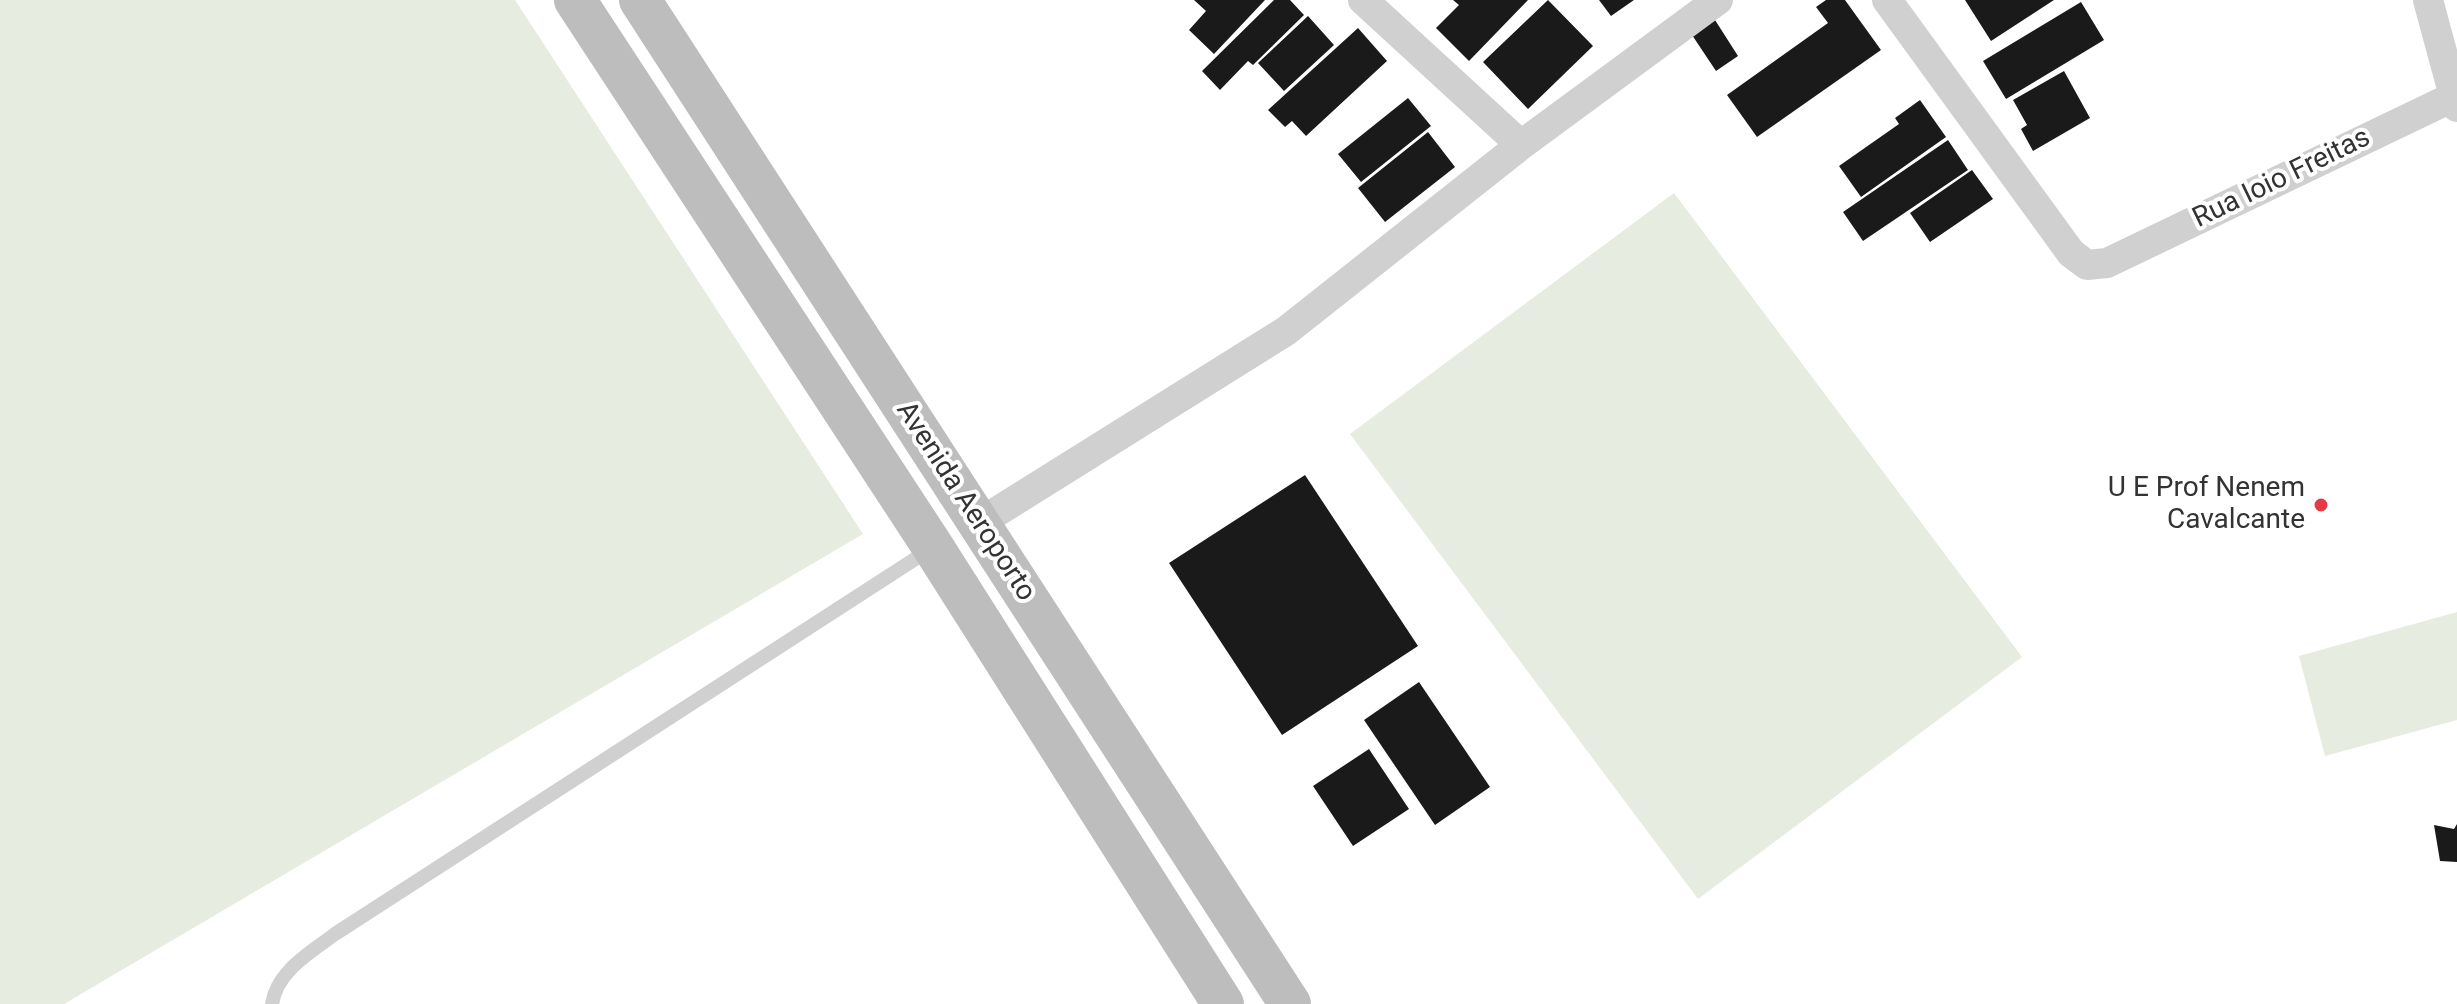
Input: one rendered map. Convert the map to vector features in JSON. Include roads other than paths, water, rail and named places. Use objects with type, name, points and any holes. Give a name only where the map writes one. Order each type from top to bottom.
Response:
[{"type":"street","name":"Avenida Aeroporto","points":[[575,0],[933,547],[1223,1004]]},
{"type":"street","name":"Avenida Aeroporto","points":[[640,0],[1290,1004]]},
{"type":"street","points":[[1363,0],[1521,145]]},
{"type":"street","points":[[979,523],[1286,331],[1521,145],[1718,0]]},
{"type":"street","name":"Rua Ioio Freitas","points":[[1887,0],[2071,253],[2087,265],[2107,263],[2456,100]]},
{"type":"street","points":[[2428,0],[2456,100]]},
{"type":"lane","points":[[272,1004],[274,990],[283,977],[297,962],[335,934],[933,547]]},
{"type":"place","name":"U E Prof Nenem Cavalcante","points":[[2321,505]]}]
